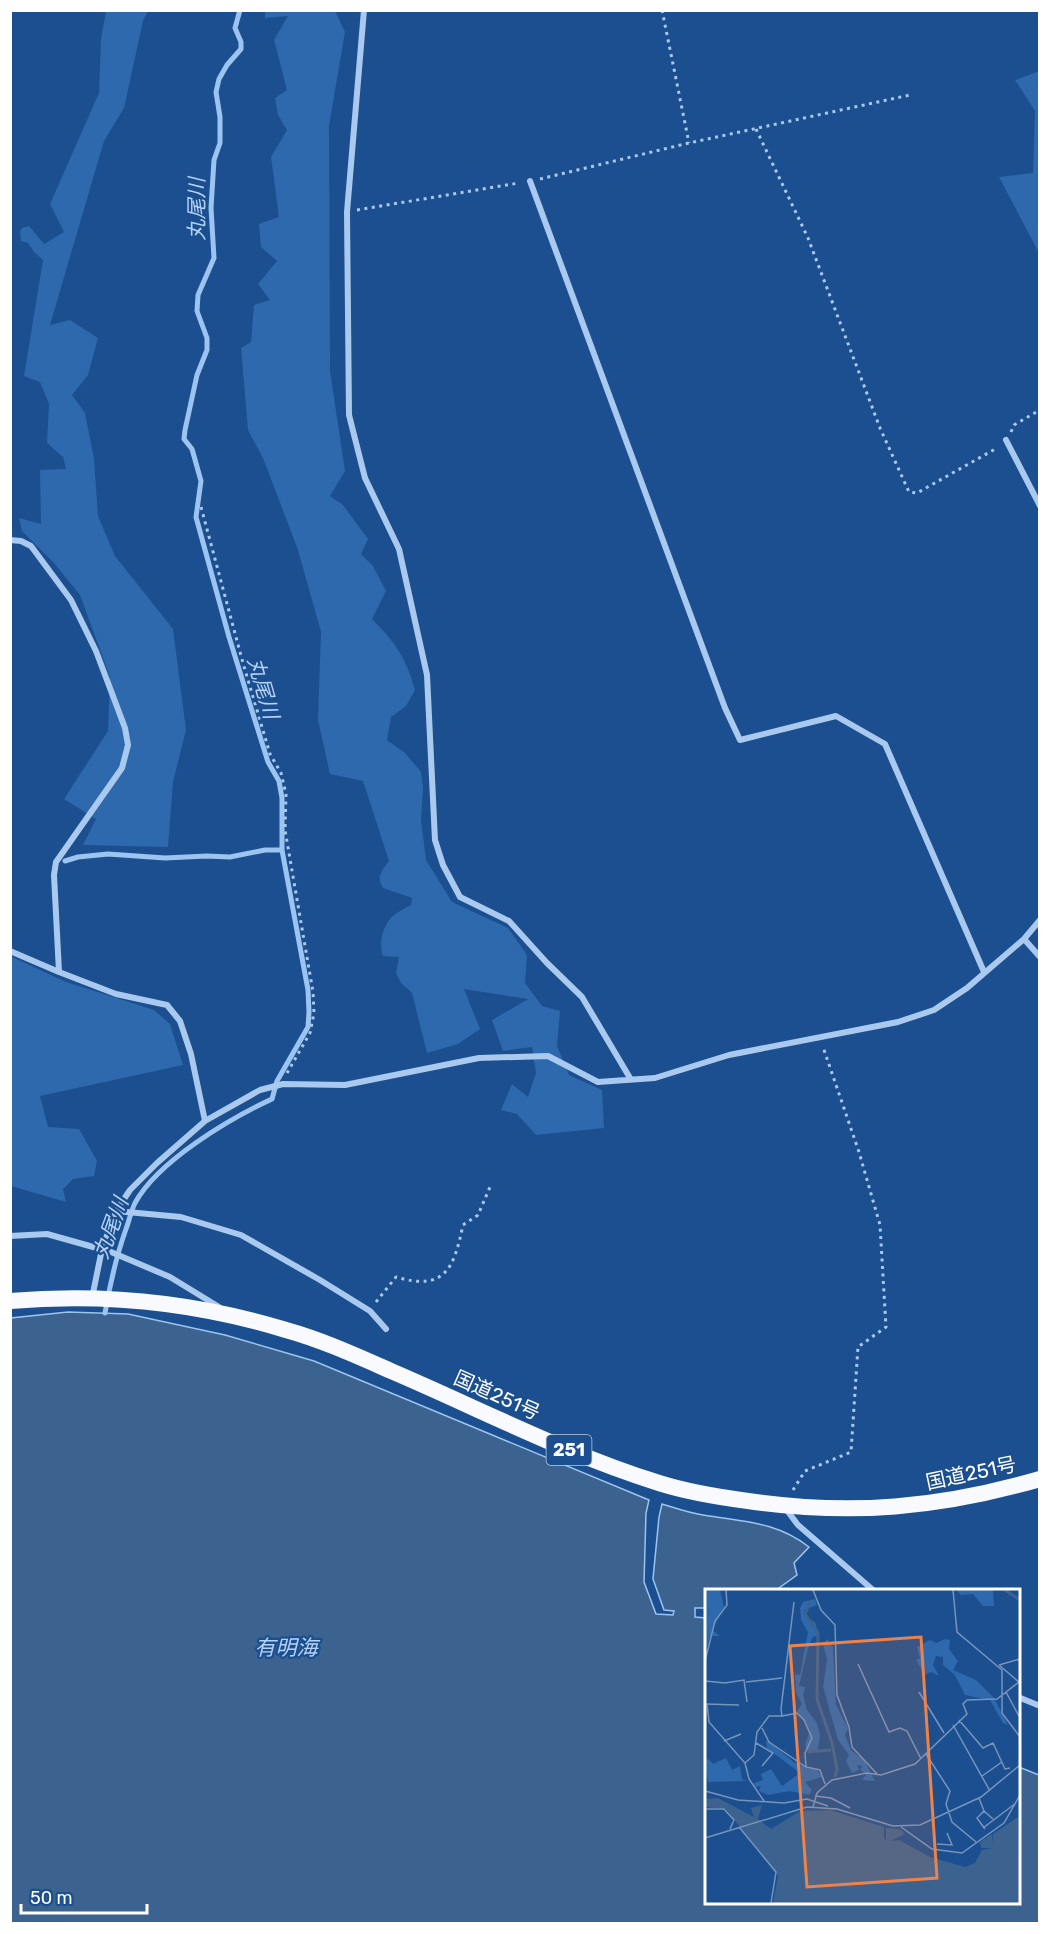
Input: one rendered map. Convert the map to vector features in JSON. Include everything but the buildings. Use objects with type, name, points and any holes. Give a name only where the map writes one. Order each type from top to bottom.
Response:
[{"type":"highway","name":"国道251号","points":[[10,1300],[102,1299],[184,1307],[234,1316],[288,1330],[477,1408],[572,1452],[660,1483],[722,1497],[784,1506],[841,1509],[884,1508],[942,1502],[992,1493],[1040,1479]]},
{"type":"street","points":[[364,10],[347,212],[349,415],[365,477],[399,549],[427,675],[435,840],[443,865],[460,897],[510,921],[547,963],[582,997],[630,1078]]},
{"type":"street","points":[[530,182],[721,697],[741,740],[836,716],[885,744],[984,972]]},
{"type":"street","points":[[1006,440],[1040,506]]},
{"type":"street","points":[[10,540],[21,541],[31,546],[71,600],[96,651],[125,728],[128,745],[122,768],[56,862],[54,875],[59,972]]},
{"type":"street","points":[[102,1299],[102,1249],[116,1211],[130,1190],[205,1121],[260,1090],[281,1084],[345,1085],[479,1058],[548,1056],[598,1082],[655,1078],[729,1055],[897,1022],[934,1010],[967,988],[1024,939],[1040,920]]},
{"type":"street","points":[[1024,939],[1040,957]]},
{"type":"street","points":[[10,951],[116,994],[167,1005],[180,1020],[191,1054],[205,1121]]},
{"type":"street","points":[[116,1211],[181,1217],[241,1235],[370,1311],[386,1329]]},
{"type":"street","points":[[10,1236],[47,1234],[111,1252],[170,1277],[234,1316]]},
{"type":"street","points":[[784,1506],[798,1526],[872,1589]]},
{"type":"street","points":[[1020,1698],[1040,1706]]},
{"type":"path","points":[[662,10],[689,143]]},
{"type":"path","points":[[347,212],[530,182],[689,143],[910,95]]},
{"type":"path","points":[[756,128],[808,238],[880,428],[909,492],[917,493],[999,448],[1014,425],[1040,410]]},
{"type":"path","points":[[201,507],[243,663],[270,754],[281,773],[286,794],[285,830],[313,992],[314,1013],[310,1033],[281,1084]]},
{"type":"path","points":[[784,1506],[805,1471],[850,1452],[858,1347],[886,1327],[880,1225],[859,1152],[820,1037]]},
{"type":"path","points":[[370,1311],[396,1276],[413,1282],[433,1280],[451,1268],[463,1225],[478,1215],[490,1187]]},
{"type":"shaded area","points":[[106,11],[148,11],[143,21],[124,108],[104,141],[50,325],[70,320],[98,338],[88,375],[72,395],[85,413],[94,459],[98,516],[115,556],[173,629],[186,730],[173,782],[168,847],[83,845],[96,819],[64,799],[108,731],[110,677],[80,595],[54,563],[22,531],[19,518],[41,524],[40,470],[66,469],[63,457],[47,443],[49,404],[40,382],[24,376],[43,260],[28,243],[21,241],[20,232],[22,228],[29,226],[44,244],[64,232],[50,204],[99,93],[101,39]]},
{"type":"shaded area","points":[[265,11],[335,11],[345,32],[329,126],[330,371],[345,471],[330,496],[343,505],[368,539],[361,554],[373,566],[386,591],[372,619],[399,652],[415,690],[406,706],[391,717],[387,740],[405,753],[421,772],[423,787],[421,820],[426,860],[452,902],[508,928],[527,955],[525,983],[542,1006],[560,1011],[557,1046],[569,1075],[602,1090],[604,1128],[536,1135],[517,1114],[501,1110],[512,1084],[528,1097],[536,1073],[532,1047],[503,1051],[492,1020],[528,999],[464,989],[480,1029],[458,1044],[427,1053],[412,993],[401,983],[396,973],[399,957],[383,956],[381,940],[384,928],[394,915],[411,905],[412,898],[383,888],[381,884],[381,874],[389,861],[363,781],[330,774],[318,720],[321,632],[298,550],[263,458],[248,430],[241,348],[251,342],[254,305],[270,300],[258,284],[277,261],[261,247],[259,224],[279,217],[271,157],[287,130],[278,115],[275,98],[287,90],[274,40],[288,16],[265,18]]},
{"type":"shaded area","points":[[1040,71],[1039,253],[999,177],[1033,173],[1035,111],[1015,80]]},
{"type":"shaded area","points":[[10,956],[66,982],[154,1010],[170,1024],[183,1065],[40,1096],[48,1127],[79,1129],[97,1161],[94,1176],[73,1179],[63,1189],[66,1202],[11,1186]]},
{"type":"water","name":"有明海","points":[[68,1312],[128,1314],[225,1335],[314,1361],[649,1500],[646,1513],[644,1582],[656,1614],[673,1615],[674,1611],[664,1610],[653,1579],[662,1504],[698,1514],[771,1527],[796,1538],[809,1547],[794,1563],[797,1575],[777,1589],[705,1589],[705,1608],[695,1608],[695,1617],[705,1618],[705,1904],[1020,1904],[1020,1767],[1039,1775],[1039,1923],[11,1923],[11,1318]]},
{"type":"waterway","name":"丸尾川","points":[[105,1313],[122,1239],[135,1203],[146,1187],[177,1157],[196,1143],[272,1099],[277,1081],[308,1027],[308,990],[282,850],[282,798],[279,781],[268,762],[229,637],[196,517],[201,481],[192,449],[184,439],[197,375],[207,350],[207,338],[197,311],[198,295],[214,258],[211,208],[214,160],[220,143],[220,117],[216,92],[219,79],[227,65],[241,49],[241,42],[235,28],[240,10]]},
{"type":"waterway","points":[[65,861],[78,857],[108,854],[165,858],[230,857],[265,850],[282,850]]}]
